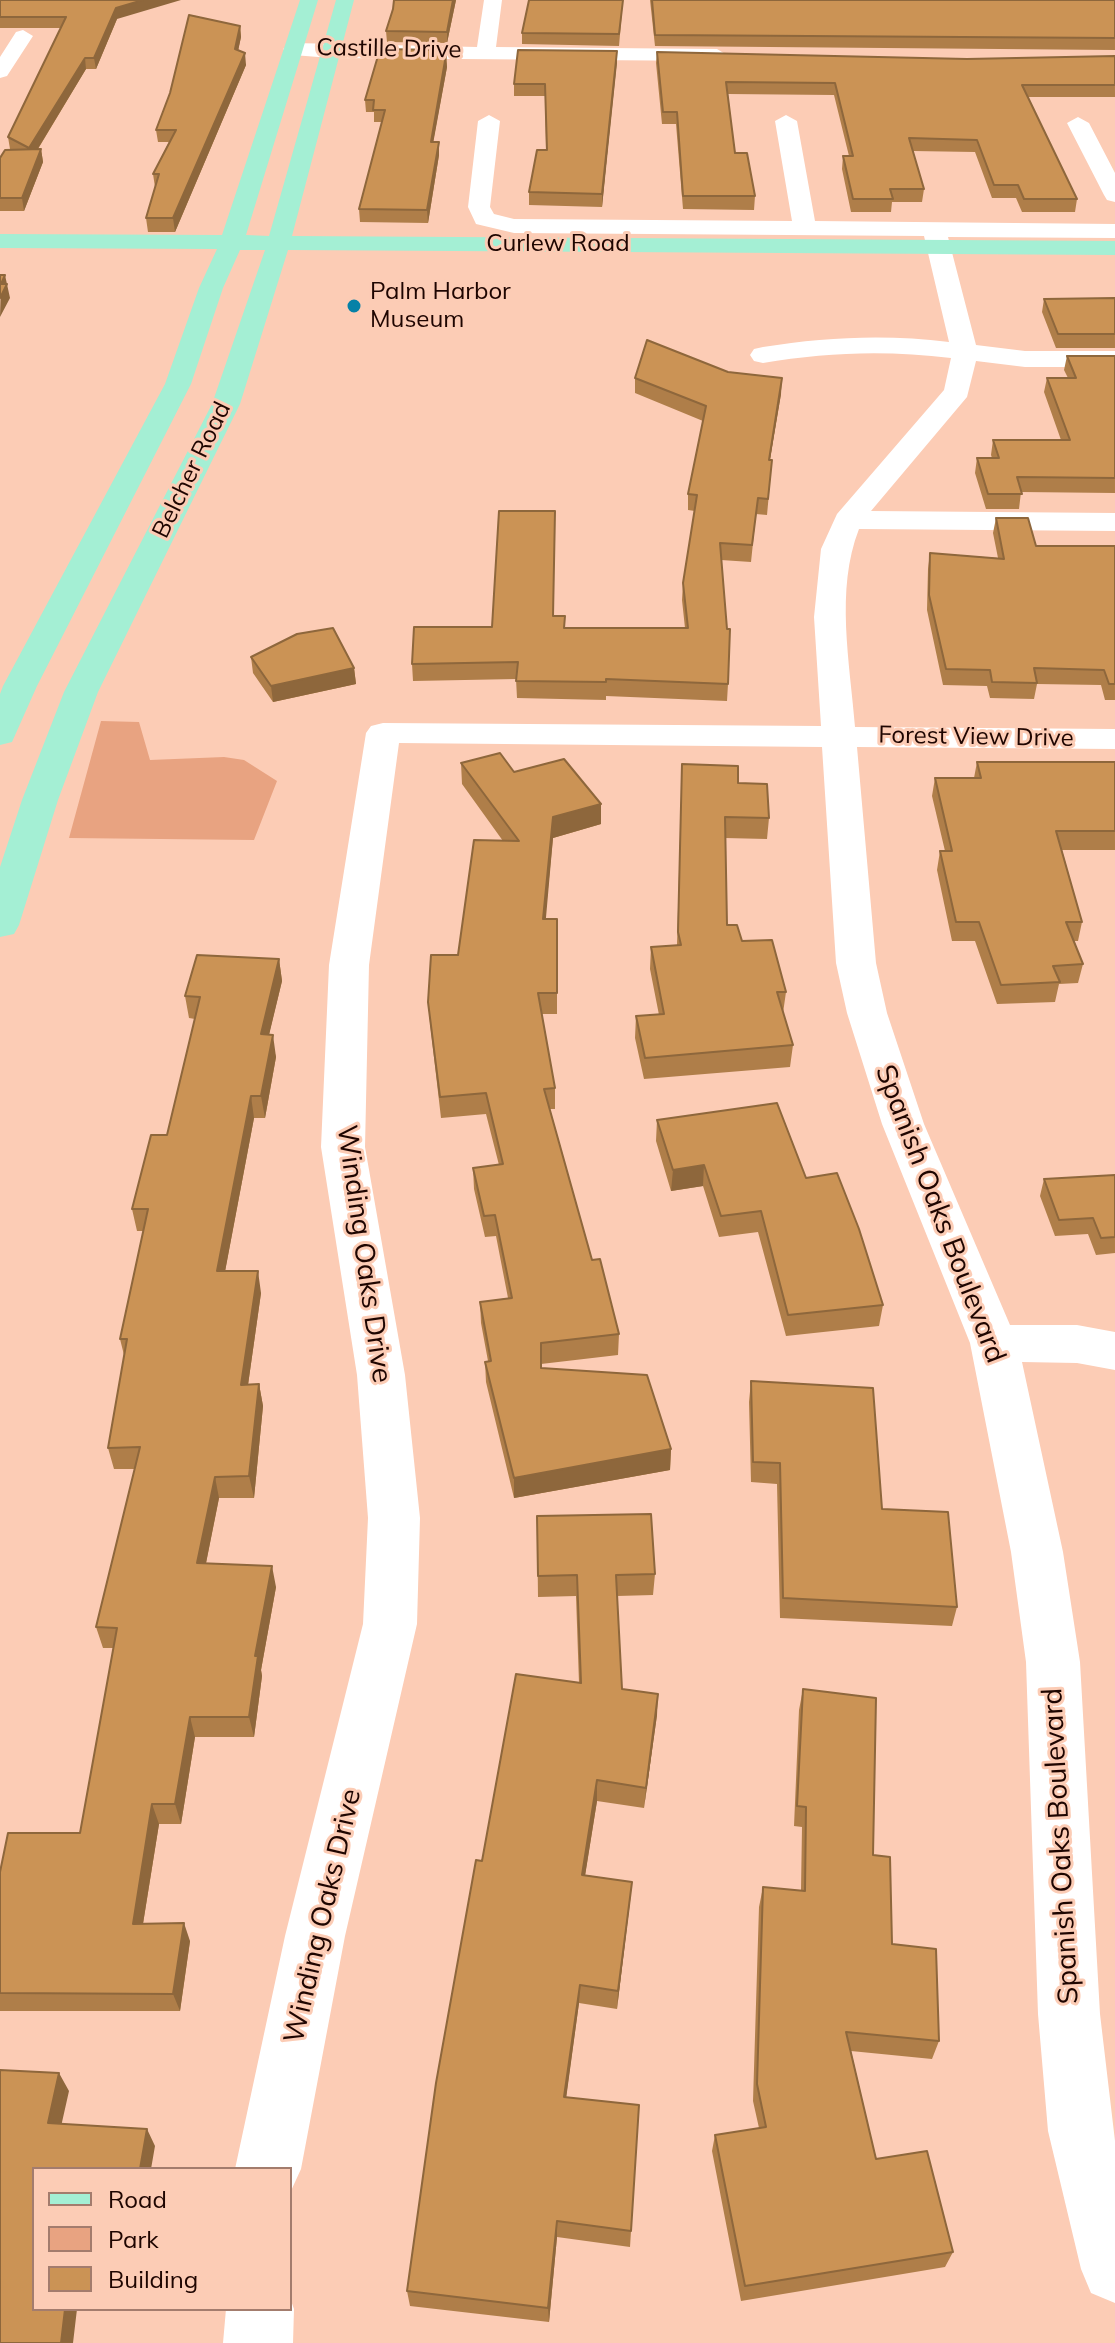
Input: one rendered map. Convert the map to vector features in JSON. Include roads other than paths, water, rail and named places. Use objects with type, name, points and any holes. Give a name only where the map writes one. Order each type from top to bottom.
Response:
[{"type":"main road","points":[[187,242],[221,224],[237,178],[278,98],[309,0]]},
{"type":"main road","name":"Belcher Road","points":[[0,925],[40,800],[81,692],[226,404],[262,255],[314,115],[345,0]]},
{"type":"main road","points":[[172,513],[225,451],[252,405],[287,284],[262,255],[258,220],[285,130],[278,98]]},
{"type":"main road","points":[[0,241],[187,242],[262,255],[305,232],[301,225],[317,157],[314,115]]},
{"type":"main road","points":[[0,253],[262,255],[343,250],[602,252],[687,245]]},
{"type":"main road","name":"Curlew Road","points":[[0,263],[687,245],[1115,248]]},
{"type":"main road","name":"Curlew Road","points":[[262,255],[940,247],[1115,266]]},
{"type":"main road","name":"Belcher Road","points":[[0,735],[20,686],[178,384],[262,255]]},
{"type":"street","points":[[486,52],[493,0]]},
{"type":"street","points":[[0,72],[23,36]]},
{"type":"street","name":"Castille Drive","points":[[293,49],[737,55]]},
{"type":"street","points":[[489,121],[479,207],[484,219],[514,226],[805,228],[940,247],[1115,231]]},
{"type":"street","points":[[786,121],[805,228]]},
{"type":"street","points":[[1078,123],[1115,195]]},
{"type":"street","name":"Spanish Oaks Boulevard","points":[[940,247],[965,353],[957,391],[848,520],[836,549],[830,617],[856,963],[867,1013],[903,1124],[994,1343],[1037,1552],[1053,1662],[1069,2014],[1080,2131],[1115,2269]]},
{"type":"street","points":[[763,355],[823,345],[919,346],[1025,359],[1115,359]]},
{"type":"street","points":[[848,520],[1115,522]]},
{"type":"street","name":"Winding Oaks Drive","points":[[268,2167],[315,1936],[390,1624],[394,1518],[381,1375],[343,1147],[349,965],[383,733],[837,736]]},
{"type":"street","name":"Forest View Drive","points":[[837,736],[1115,739]]},
{"type":"street","points":[[994,1343],[1077,1344],[1115,1351]]},
{"type":"street","points":[[258,2343],[260,2311]]},
{"type":"place","name":"Palm Harbor Museum","points":[[354,306]]}]
